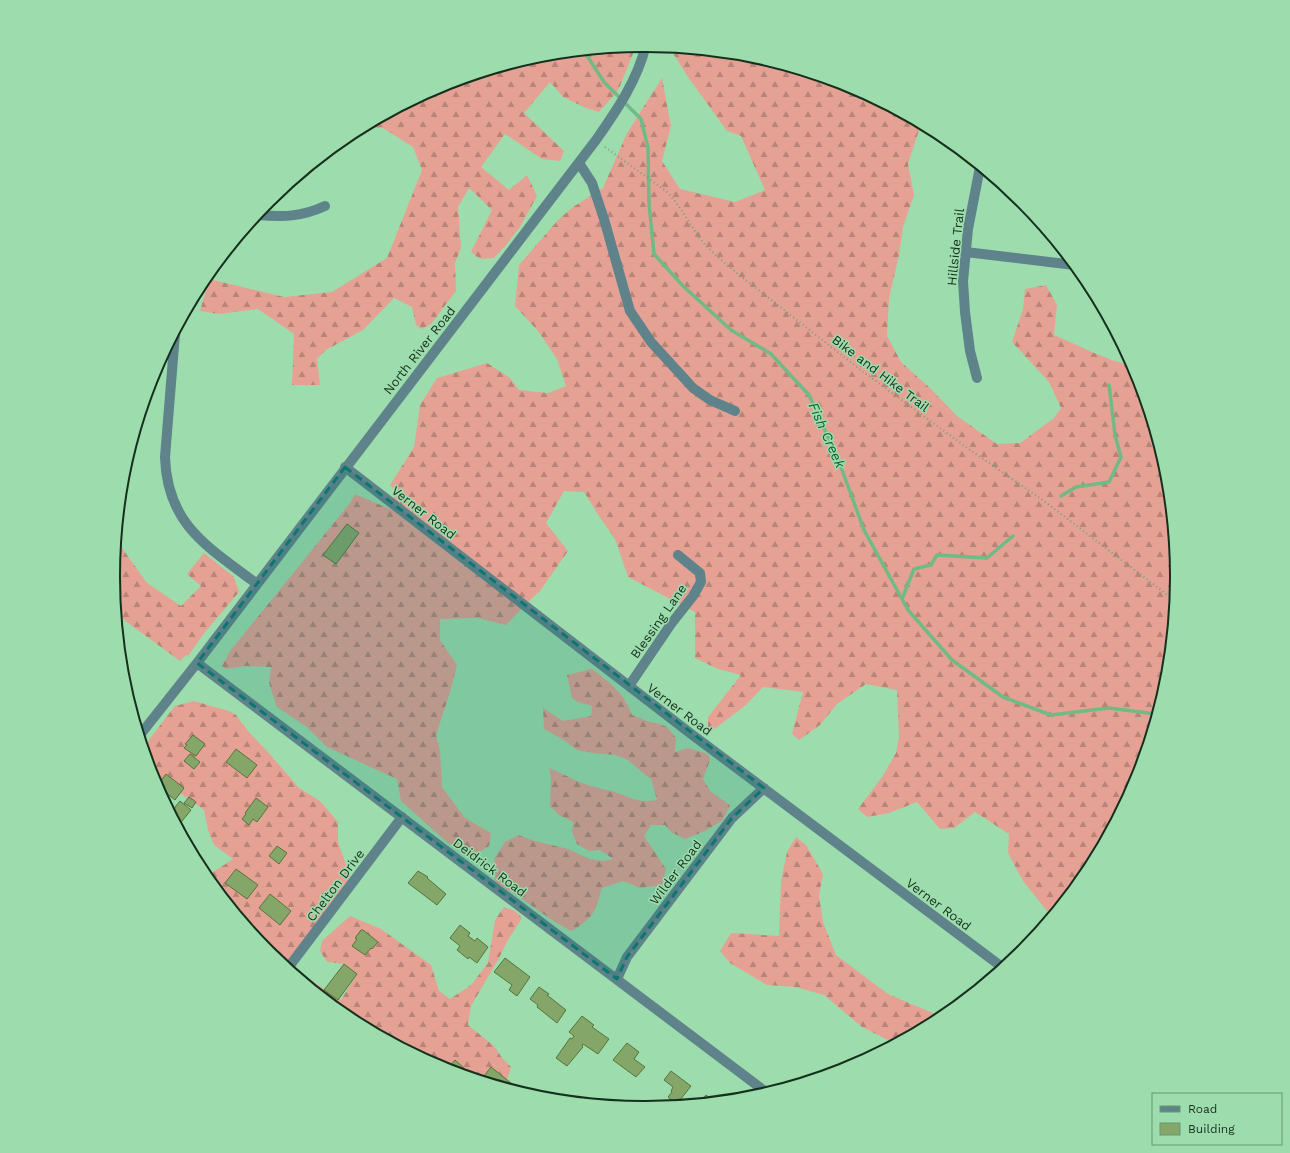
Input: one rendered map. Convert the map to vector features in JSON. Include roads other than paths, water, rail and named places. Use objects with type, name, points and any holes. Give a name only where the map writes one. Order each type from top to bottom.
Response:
[{"type":"street","name":"North River Road","points":[[144,730],[197,663],[345,467],[596,140],[623,101],[637,73],[644,52]]},
{"type":"street","points":[[579,163],[592,183],[604,219],[630,311],[636,322],[651,342],[693,388],[710,400],[735,411]]},
{"type":"street","name":"Hillside Trail","points":[[977,378],[970,351],[963,281],[968,229],[979,172]]},
{"type":"street","points":[[266,215],[298,216],[325,206]]},
{"type":"street","points":[[966,252],[1066,264]]},
{"type":"street","points":[[174,347],[165,457],[169,490],[181,516],[192,532],[207,546],[256,584]]},
{"type":"street","name":"Verner Road","points":[[345,467],[629,686],[998,965]]},
{"type":"street","name":"Blessing Lane","points":[[629,686],[671,624],[693,596],[701,582],[700,573],[678,555]]},
{"type":"street","name":"Deidrick Road","points":[[197,663],[402,816],[760,1088]]},
{"type":"street","name":"Wilder Road","points":[[617,979],[627,957],[732,818],[764,788]]},
{"type":"street","name":"Chelton Drive","points":[[291,964],[402,816]]},
{"type":"waterway","name":"Fish Creek","points":[[587,55],[604,82],[641,119],[648,148],[649,204],[654,254],[683,286],[731,330],[771,354],[809,395],[838,459],[864,530],[908,610],[952,660],[1003,697],[1051,715],[1109,708],[1152,713]]},
{"type":"waterway","points":[[1061,496],[1076,487],[1109,482],[1121,457],[1115,435],[1109,385]]},
{"type":"waterway","points":[[902,599],[914,569],[931,565],[937,555],[987,558],[1013,536]]}]
